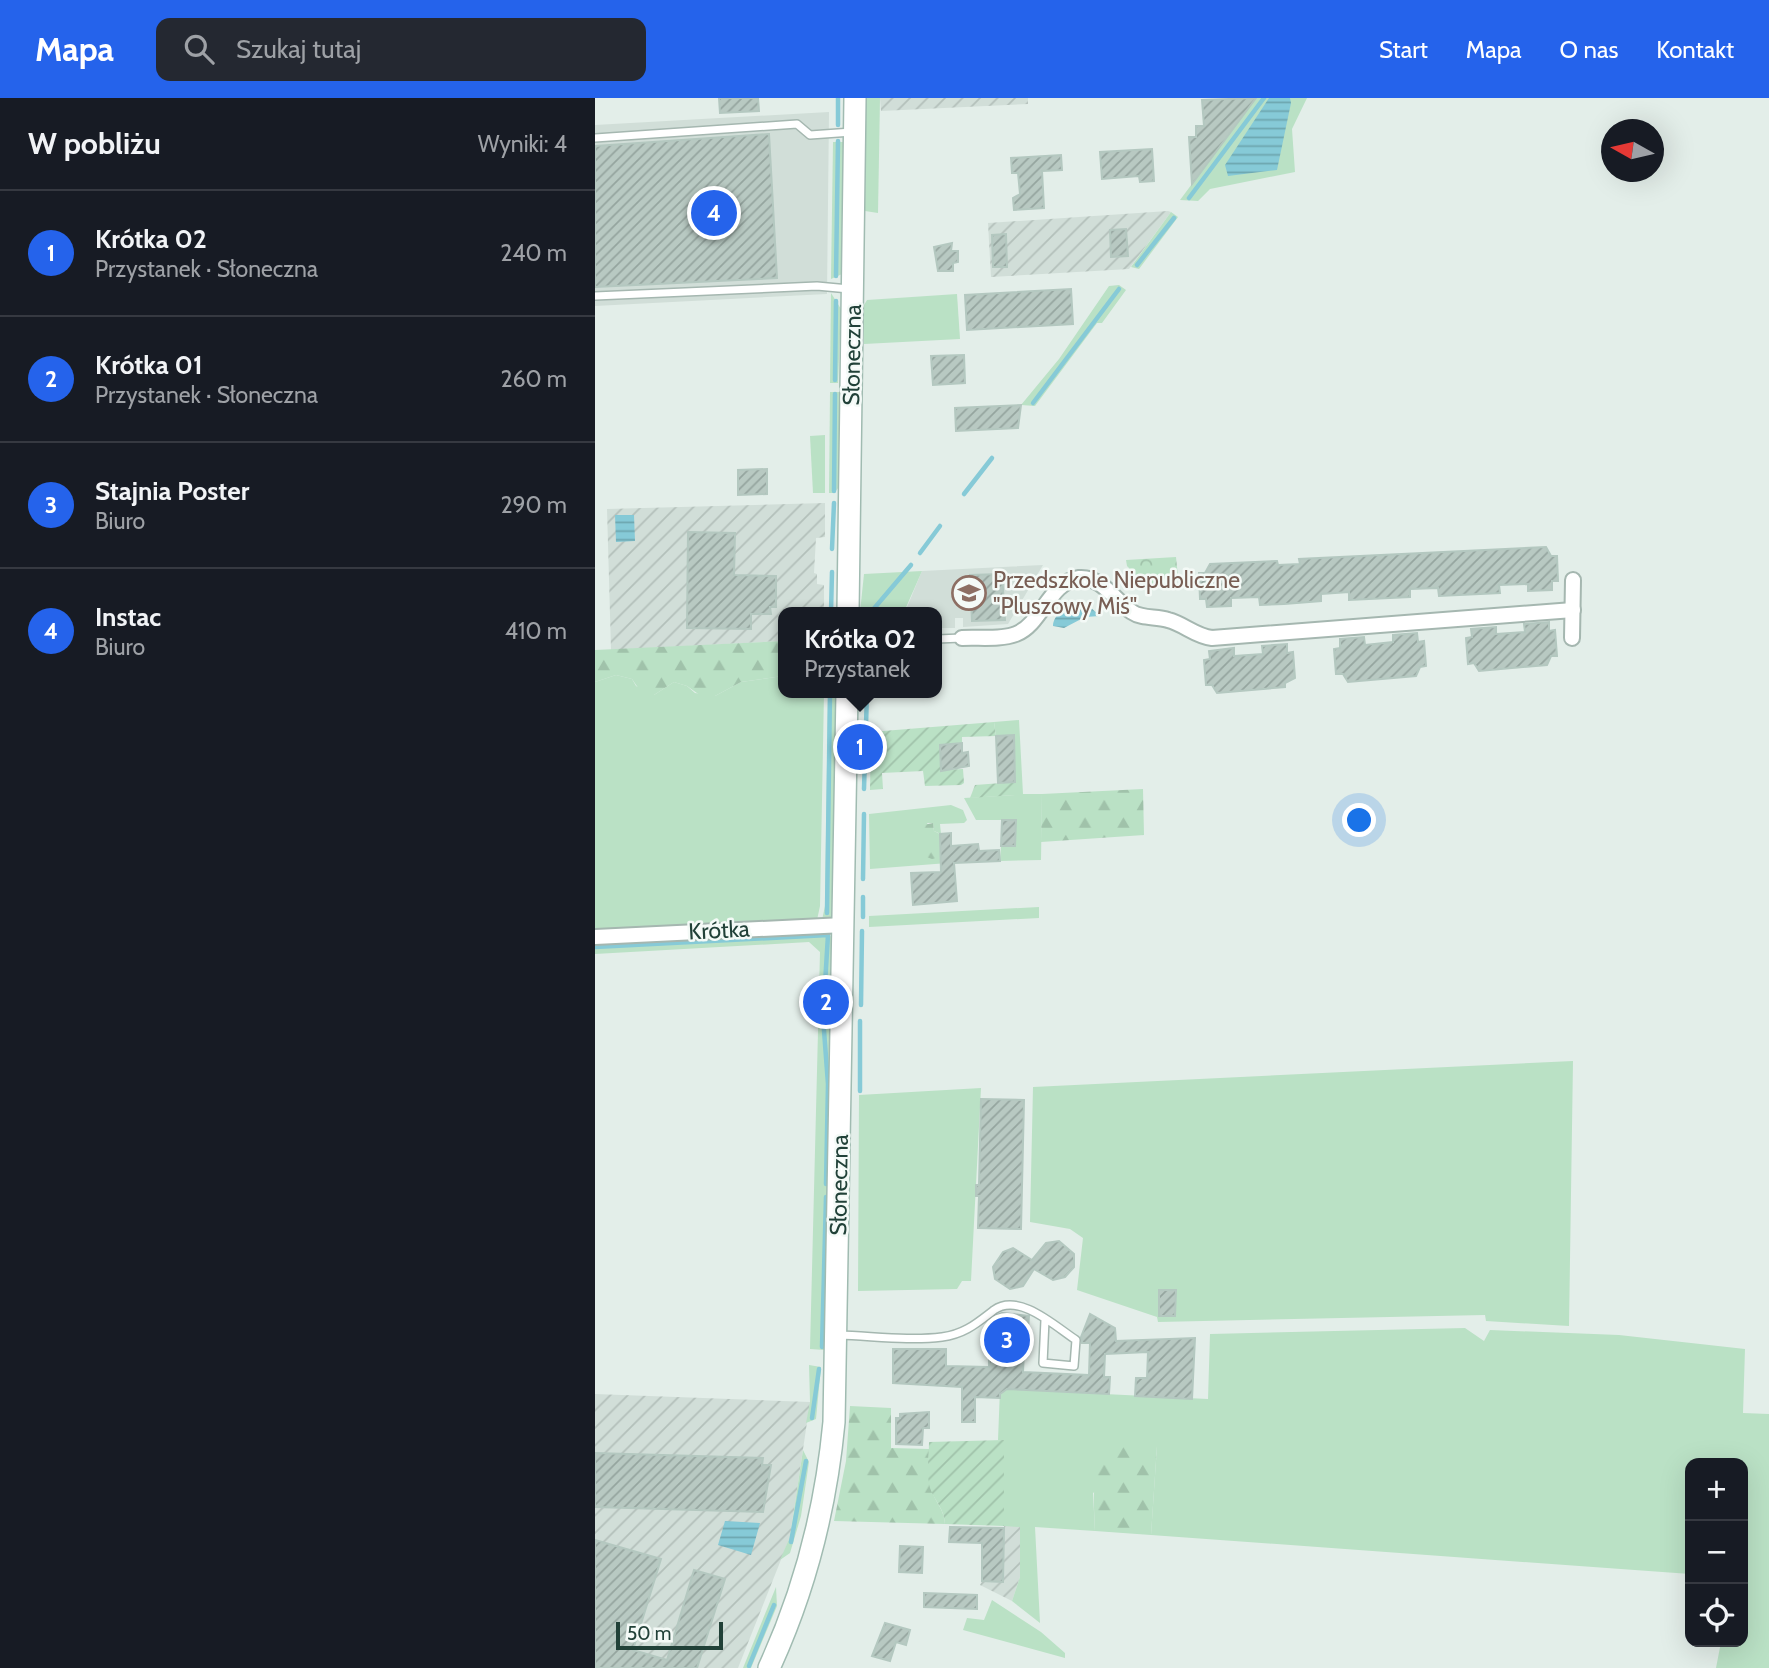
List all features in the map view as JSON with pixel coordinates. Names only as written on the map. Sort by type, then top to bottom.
[{"type":"main road","name":"Słoneczna","points":[[848,607],[855,98]]},
{"type":"main road","name":"Słoneczna","points":[[769,1668],[799,1594],[823,1502],[834,1422],[847,698]]},
{"type":"street","points":[[962,638],[1016,634],[1025,628],[1059,589],[1070,580],[1081,578],[1098,583],[1134,614],[1168,620],[1197,635],[1212,638],[1573,610]]},
{"type":"street","points":[[1573,580],[1573,638]]},
{"type":"street","name":"Krótka","points":[[595,937],[844,925]]},
{"type":"lane","points":[[595,138],[797,124],[810,135],[855,131]]},
{"type":"lane","points":[[595,296],[817,286],[853,289]]},
{"type":"lane","points":[[942,639],[962,638]]},
{"type":"lane","points":[[837,1335],[940,1338],[971,1329],[1002,1306],[1025,1309],[1045,1320],[1076,1340],[1074,1366],[1043,1363],[1045,1320]]},
{"type":"shaded area","points":[[880,98],[1028,98],[1028,104],[881,111]]},
{"type":"shaded area","points":[[829,112],[827,294],[595,306],[595,125]]},
{"type":"shaded area","points":[[1171,212],[1129,269],[991,277],[988,223]]},
{"type":"shaded area","points":[[825,503],[825,537],[816,538],[814,573],[817,574],[817,584],[824,585],[824,607],[778,607],[778,641],[611,650],[607,509]]},
{"type":"shaded area","name":"Przedszkole Niepubliczne \"Pluszowy Miś\"","points":[[1043,565],[1008,624],[963,627],[963,618],[955,618],[955,628],[942,628],[942,607],[907,607],[922,571]]},
{"type":"shaded area","points":[[595,1394],[810,1402],[790,1537],[738,1668],[595,1668]]},
{"type":"shaded area","points":[[1004,1526],[1020,1526],[1020,1577],[1012,1601],[980,1585],[982,1581],[1003,1582]]},
{"type":"green space","points":[[866,98],[880,98],[878,213],[865,211]]},
{"type":"green space","points":[[1256,98],[1307,98],[1292,129],[1295,172],[1210,189],[1198,201],[1180,200]]},
{"type":"green space","points":[[833,142],[843,142],[842,274],[831,279]]},
{"type":"green space","points":[[1171,212],[1178,217],[1139,269],[1131,267]]},
{"type":"green space","points":[[1119,285],[1126,290],[1102,323],[1097,323],[1035,406],[1021,405],[1059,359],[1109,286]]},
{"type":"green space","points":[[831,293],[841,309],[838,383],[830,383]]},
{"type":"green space","points":[[957,294],[960,339],[864,344],[864,305],[867,300]]},
{"type":"green space","points":[[830,392],[839,392],[841,399],[839,487],[834,493],[829,493]]},
{"type":"green space","points":[[825,435],[825,493],[813,493],[810,436]]},
{"type":"green space","points":[[1176,557],[1178,577],[1163,579],[1152,591],[1127,566],[1126,560]]},
{"type":"green space","points":[[922,571],[906,607],[861,607],[864,574]]},
{"type":"green space","points":[[778,641],[778,677],[741,682],[715,696],[704,698],[687,686],[674,682],[654,695],[643,695],[632,679],[616,675],[595,682],[595,650]]},
{"type":"green space","points":[[616,675],[632,679],[636,686],[654,695],[674,682],[687,686],[695,693],[715,696],[741,682],[778,677],[778,698],[824,698],[820,906],[817,920],[595,932],[595,682]]},
{"type":"green space","points":[[828,698],[836,698],[834,910],[831,918],[822,920],[825,906]]},
{"type":"green space","points":[[1019,720],[1023,794],[1042,794],[1041,860],[1000,861],[1001,846],[1015,846],[1016,820],[976,820],[964,798],[1015,795],[1013,735],[996,736],[994,722]]},
{"type":"green space","points":[[994,722],[996,736],[962,737],[962,743],[940,745],[941,770],[963,769],[964,783],[961,785],[925,786],[923,771],[882,773],[883,789],[870,790],[871,732]]},
{"type":"green space","points":[[1015,782],[1015,795],[970,798],[975,785]]},
{"type":"green space","points":[[1143,789],[1144,835],[1041,842],[1042,794]]},
{"type":"green space","points":[[951,805],[963,810],[967,820],[964,823],[940,824],[941,834],[934,831],[933,823],[927,823],[941,857],[940,853],[951,852],[961,862],[870,869],[869,814]]},
{"type":"green space","points":[[933,823],[934,831],[940,834],[941,857],[932,859],[921,855],[919,826]]},
{"type":"green space","points":[[1039,907],[1039,918],[869,927],[869,916]]},
{"type":"green space","points":[[827,929],[832,939],[831,994],[822,995],[822,1009],[831,1010],[827,1316],[824,1350],[810,1349],[820,952],[809,942],[595,954],[595,942]]},
{"type":"green space","points":[[1573,1061],[1569,1326],[1486,1321],[1485,1315],[1158,1322],[1157,1317],[1077,1290],[1083,1238],[1070,1229],[1030,1222],[1033,1087]]},
{"type":"green space","points":[[981,1088],[971,1281],[962,1281],[957,1289],[858,1291],[859,1095]]},
{"type":"green space","points":[[1465,1328],[1484,1341],[1490,1330],[1619,1335],[1745,1349],[1743,1413],[1769,1414],[1769,1668],[1716,1668],[1720,1647],[1748,1647],[1748,1458],[1685,1458],[1685,1574],[1151,1535],[1157,1446],[1093,1493],[1095,1531],[1035,1527],[1040,1623],[1012,1601],[1020,1577],[1020,1527],[1004,1526],[1004,1440],[998,1440],[1000,1389],[1208,1399],[1210,1334]]},
{"type":"green space","points":[[809,1365],[821,1367],[816,1419],[806,1423],[810,1402]]},
{"type":"green space","points":[[850,1406],[891,1408],[891,1448],[929,1449],[930,1484],[945,1524],[834,1521],[846,1461]]},
{"type":"green space","points":[[1004,1440],[1004,1526],[945,1524],[929,1483],[929,1442]]},
{"type":"green space","points":[[1121,1444],[1157,1446],[1151,1535],[1095,1531],[1094,1494],[1098,1468],[1110,1449]]},
{"type":"green space","points":[[803,1450],[809,1462],[801,1516],[790,1553],[780,1560],[790,1537]]},
{"type":"green space","points":[[776,1587],[777,1606],[751,1668],[743,1668]]},
{"type":"green space","points":[[992,1600],[1041,1632],[1065,1653],[1065,1658],[963,1630],[967,1618],[984,1620]]},
{"type":"water","points":[[1269,98],[1290,98],[1291,103],[1277,170],[1228,176],[1225,165]]},
{"type":"water","points":[[615,515],[634,515],[635,541],[616,542]]},
{"type":"water","points":[[1078,603],[1089,606],[1100,616],[1085,617],[1064,628],[1053,626],[1061,611]]},
{"type":"water","points":[[725,1521],[760,1523],[751,1555],[718,1545]]},
{"type":"building","points":[[719,98],[758,98],[759,111],[720,113]]},
{"type":"building","points":[[1256,98],[1192,184],[1189,137],[1196,137],[1196,126],[1204,126],[1202,100]]},
{"type":"building","points":[[769,134],[777,278],[595,287],[595,146]]},
{"type":"building","points":[[1152,149],[1154,181],[1140,182],[1139,176],[1102,179],[1100,152]]},
{"type":"building","points":[[1061,155],[1062,170],[1042,171],[1044,208],[1014,210],[1013,198],[1020,194],[1018,173],[1012,173],[1011,158]]},
{"type":"building","points":[[1126,229],[1128,256],[1111,257],[1110,230]]},
{"type":"building","points":[[1006,234],[1007,267],[993,267],[992,235]]},
{"type":"building","points":[[952,243],[951,251],[958,251],[958,262],[953,263],[953,271],[938,271],[934,247]]},
{"type":"building","points":[[1071,289],[1073,324],[967,330],[965,295]]},
{"type":"building","points":[[964,355],[965,383],[933,385],[931,356]]},
{"type":"building","points":[[1021,405],[1018,428],[956,431],[955,408]]},
{"type":"building","points":[[767,469],[767,494],[738,495],[738,470]]},
{"type":"building","points":[[688,532],[735,533],[734,575],[776,576],[776,607],[770,607],[771,614],[751,614],[751,629],[687,628]]},
{"type":"building","points":[[1546,547],[1551,556],[1557,556],[1558,581],[1552,581],[1552,590],[1528,591],[1528,584],[1499,585],[1500,593],[1439,596],[1438,588],[1410,589],[1410,597],[1349,600],[1349,592],[1321,594],[1321,601],[1284,604],[1260,605],[1259,597],[1231,598],[1231,606],[1207,607],[1206,599],[1200,599],[1199,573],[1205,573],[1210,564],[1277,561],[1278,565],[1300,564],[1299,559]]},
{"type":"building","points":[[1002,574],[1005,620],[972,621],[970,575]]},
{"type":"building","points":[[1549,622],[1549,631],[1555,630],[1557,656],[1551,656],[1547,665],[1479,671],[1474,663],[1468,664],[1466,638],[1472,637],[1471,629],[1496,627],[1496,634],[1525,632],[1524,624]]},
{"type":"building","points":[[1417,633],[1418,642],[1424,641],[1426,666],[1420,667],[1416,676],[1348,682],[1343,674],[1336,674],[1334,649],[1340,648],[1340,639],[1364,637],[1365,645],[1393,642],[1393,635]]},
{"type":"building","points":[[1287,644],[1287,653],[1293,652],[1295,678],[1285,683],[1285,687],[1217,693],[1212,685],[1206,685],[1204,660],[1210,659],[1209,651],[1234,648],[1234,656],[1263,654],[1262,646]]},
{"type":"building","points":[[1014,735],[1015,782],[998,783],[996,736]]},
{"type":"building","points":[[962,743],[962,753],[968,752],[969,766],[941,771],[940,745]]},
{"type":"building","points":[[1002,820],[1016,820],[1015,846],[1001,846]]},
{"type":"building","points":[[951,833],[951,846],[978,844],[979,851],[999,850],[1000,861],[954,863],[957,901],[913,905],[911,873],[941,872],[940,834]]},
{"type":"building","points":[[981,1099],[1024,1100],[1021,1229],[978,1228],[979,1196],[976,1196],[976,1185],[979,1185]]},
{"type":"building","points":[[1059,1241],[1074,1254],[1074,1267],[1065,1277],[1053,1280],[1034,1269],[1023,1286],[1010,1289],[995,1279],[993,1267],[1003,1252],[1013,1248],[1032,1260],[1046,1243]]},
{"type":"building","points":[[1159,1290],[1176,1290],[1175,1316],[1159,1316]]},
{"type":"building","points":[[1002,1313],[1029,1316],[1028,1329],[1025,1329],[1023,1372],[1089,1375],[1090,1343],[1082,1343],[1081,1337],[1090,1314],[1115,1328],[1116,1341],[1195,1338],[1192,1399],[1135,1396],[1136,1378],[1147,1378],[1148,1352],[1105,1354],[1104,1377],[1110,1377],[1109,1394],[1007,1389],[1000,1394],[1000,1398],[975,1397],[975,1422],[962,1422],[962,1387],[893,1383],[893,1349],[946,1349],[946,1366],[989,1367],[989,1338],[995,1338],[997,1315]]},
{"type":"building","points":[[929,1412],[929,1428],[923,1428],[922,1445],[896,1444],[896,1418],[900,1418],[900,1414]]},
{"type":"building","points":[[595,1453],[763,1458],[762,1465],[771,1465],[763,1512],[595,1507]]},
{"type":"building","points":[[950,1527],[1004,1528],[1003,1582],[982,1581],[982,1543],[949,1542]]},
{"type":"building","points":[[595,1540],[661,1559],[633,1650],[667,1660],[694,1570],[725,1579],[697,1668],[595,1668]]},
{"type":"building","points":[[900,1546],[923,1547],[922,1573],[899,1572]]},
{"type":"building","points":[[924,1593],[977,1595],[977,1609],[924,1607]]},
{"type":"building","points":[[885,1623],[910,1630],[906,1645],[896,1642],[890,1661],[872,1656]]},
{"type":"waterway","points":[[838,98],[838,125]]},
{"type":"waterway","points":[[1189,198],[1264,98]]},
{"type":"waterway","points":[[836,276],[838,141]]},
{"type":"waterway","points":[[1137,265],[1174,218]]},
{"type":"waterway","points":[[1033,403],[1119,289]]},
{"type":"waterway","points":[[835,380],[836,301]]},
{"type":"waterway","points":[[834,491],[835,394]]},
{"type":"waterway","points":[[964,494],[992,458]]},
{"type":"waterway","points":[[832,549],[834,503]]},
{"type":"waterway","points":[[920,553],[940,526]]},
{"type":"waterway","points":[[875,607],[911,565]]},
{"type":"waterway","points":[[831,607],[832,572]]},
{"type":"waterway","points":[[827,913],[830,698]]},
{"type":"waterway","points":[[864,789],[867,698]]},
{"type":"waterway","points":[[863,879],[864,814]]},
{"type":"waterway","points":[[863,897],[863,917]]},
{"type":"waterway","points":[[861,1005],[862,931]]},
{"type":"waterway","points":[[595,947],[828,935],[823,1017],[828,1084],[826,1184]]},
{"type":"waterway","points":[[860,1021],[860,1091]]},
{"type":"waterway","points":[[822,1347],[826,1197]]},
{"type":"waterway","points":[[812,1418],[819,1369]]},
{"type":"waterway","points":[[791,1542],[806,1461]]},
{"type":"waterway","points":[[749,1666],[774,1605]]},
{"type":"place","name":"Instac","points":[[714,213]]},
{"type":"place","name":"Przedszkole Niepubliczne \"Pluszowy Miś\"","points":[[969,593]]},
{"type":"place","name":"Krótka 02","points":[[860,747]]},
{"type":"place","name":"Krótka 01","points":[[826,1002]]},
{"type":"place","name":"Stajnia Poster","points":[[1007,1340]]}]
